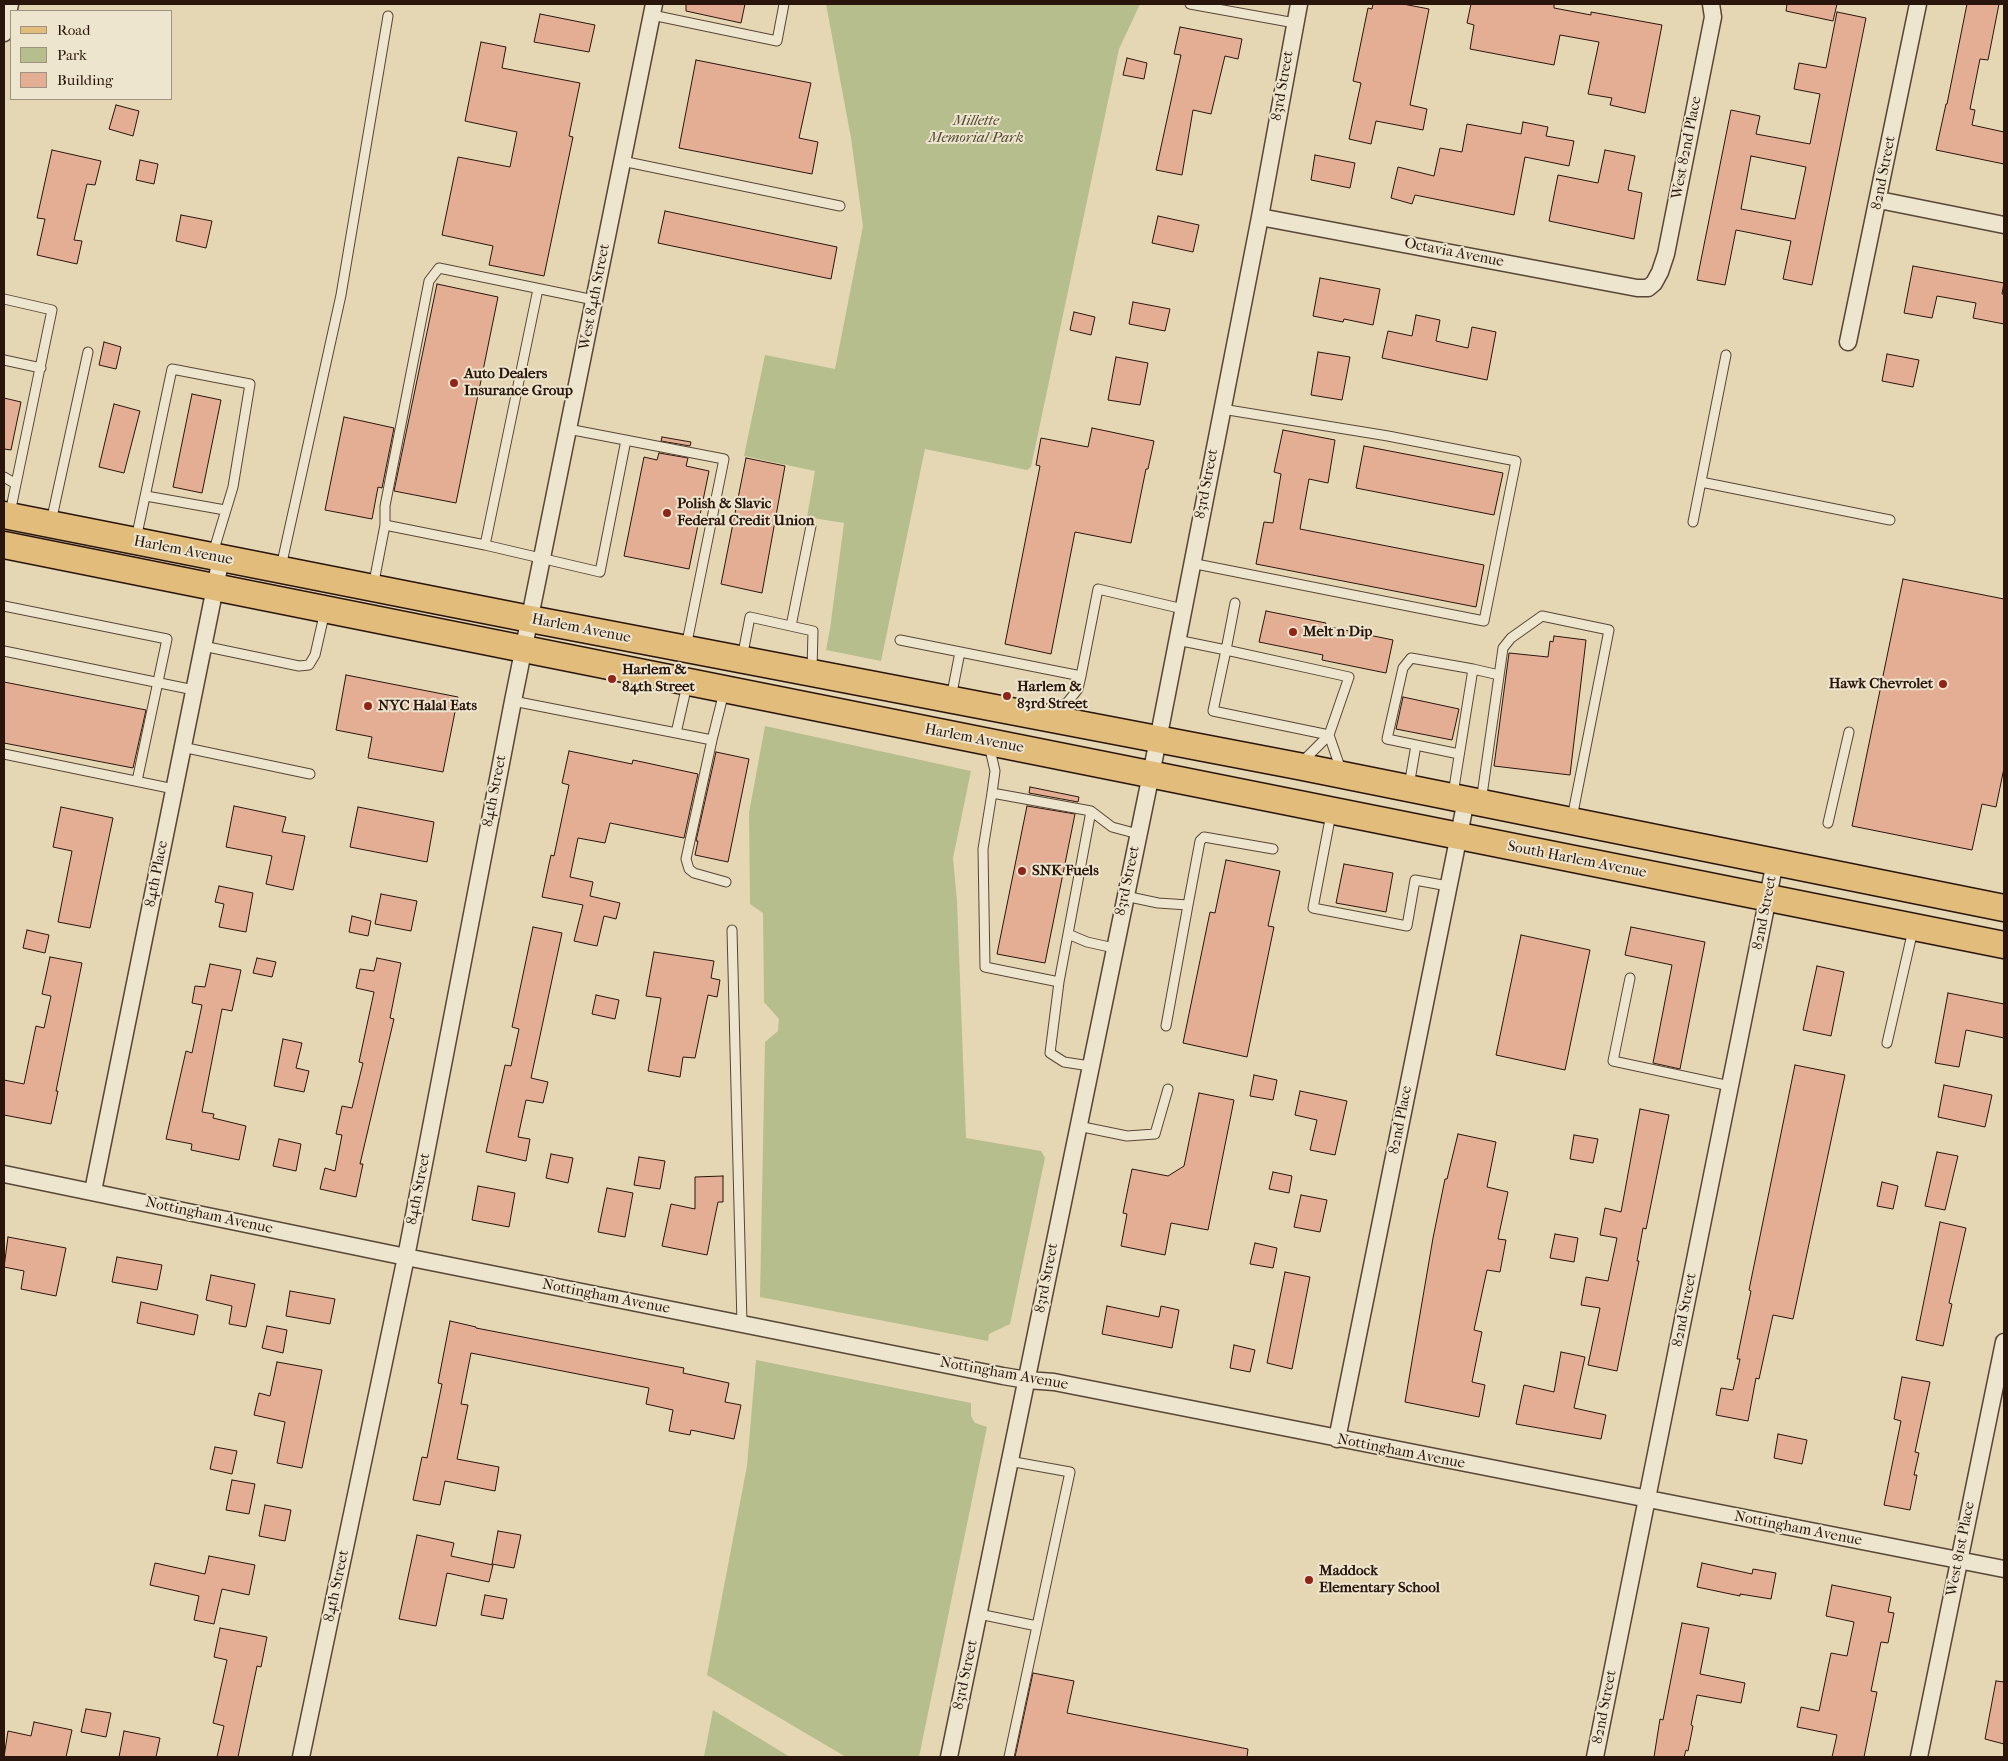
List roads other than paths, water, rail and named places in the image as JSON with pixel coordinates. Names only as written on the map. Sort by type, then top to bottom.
[{"type":"main road","name":"Harlem Avenue","points":[[7,516],[1158,740]]},
{"type":"main road","name":"Harlem Avenue","points":[[4,545],[1151,775]]},
{"type":"main road","points":[[1158,740],[1298,766],[2004,908]]},
{"type":"main road","name":"South Harlem Avenue","points":[[1151,775],[2004,945]]},
{"type":"street","points":[[4,33],[10,4]]},
{"type":"street","name":"83rd Street","points":[[949,1757],[1158,740],[1260,216],[1299,4]]},
{"type":"street","name":"West 82nd Place","points":[[1648,288],[1660,272],[1666,254],[1713,17],[1710,4]]},
{"type":"street","name":"82nd Street","points":[[1848,342],[1918,4]]},
{"type":"street","name":"West 84th Street","points":[[530,619],[653,10]]},
{"type":"street","points":[[1878,200],[2004,225]]},
{"type":"street","name":"Octavia Avenue","points":[[1260,216],[1637,288],[1648,288]]},
{"type":"street","name":"84th Place","points":[[93,1191],[215,588],[217,557]]},
{"type":"street","name":"84th Street","points":[[301,1757],[406,1257],[530,619]]},
{"type":"street","name":"82nd Place","points":[[1337,1439],[1466,800]]},
{"type":"street","name":"82nd Street","points":[[1595,1757],[1775,862]]},
{"type":"street","name":"Nottingham Avenue","points":[[4,1174],[742,1324],[1026,1380],[1054,1382],[2004,1570]]},
{"type":"street","name":"West 81st Place","points":[[1919,1757],[2004,1342]]},
{"type":"lane","points":[[653,10],[777,41],[784,4]]},
{"type":"lane","points":[[1190,4],[1295,22]]},
{"type":"lane","points":[[281,570],[341,295],[388,16]]},
{"type":"lane","points":[[622,161],[840,206]]},
{"type":"lane","points":[[373,588],[385,525],[385,506],[429,281],[438,268],[594,300]]},
{"type":"lane","points":[[485,545],[538,289]]},
{"type":"lane","points":[[4,299],[52,310],[16,484],[7,516]]},
{"type":"lane","points":[[50,524],[88,352]]},
{"type":"lane","points":[[1693,522],[1726,355]]},
{"type":"lane","points":[[4,360],[41,368]]},
{"type":"lane","points":[[136,541],[172,369],[250,384],[233,487],[225,510],[217,557]]},
{"type":"lane","points":[[1191,563],[1484,621],[1516,460],[1388,436],[1222,409]]},
{"type":"lane","points":[[568,429],[724,459],[686,649]]},
{"type":"lane","points":[[385,525],[485,545],[600,572],[626,440]]},
{"type":"lane","points":[[4,477],[16,484]]},
{"type":"lane","points":[[1701,482],[1890,520]]},
{"type":"lane","points":[[146,496],[225,510]]},
{"type":"lane","points":[[791,626],[810,526]]},
{"type":"lane","points":[[1032,716],[1067,702],[1078,689],[1098,588],[1183,610]]},
{"type":"lane","points":[[1235,603],[1213,711],[1329,735]]},
{"type":"lane","points":[[4,606],[167,639],[137,782]]},
{"type":"lane","points":[[203,646],[299,666],[309,664],[315,656],[325,610]]},
{"type":"lane","points":[[1466,800],[1499,675],[1503,648],[1512,638],[1542,616],[1610,630],[1571,821]]},
{"type":"lane","points":[[741,660],[750,618],[813,631],[812,673]]},
{"type":"lane","points":[[900,640],[1081,676]]},
{"type":"lane","points":[[1177,640],[1349,677],[1329,735],[1298,766]]},
{"type":"lane","points":[[4,651],[194,690]]},
{"type":"lane","points":[[950,700],[960,652]]},
{"type":"lane","points":[[1459,754],[1387,739],[1403,668],[1411,658],[1499,675]]},
{"type":"lane","points":[[1466,800],[1459,754],[1473,669]]},
{"type":"lane","points":[[676,733],[687,682]]},
{"type":"lane","points":[[725,689],[686,860],[689,868],[694,873],[726,882]]},
{"type":"lane","points":[[513,701],[712,740]]},
{"type":"lane","points":[[1828,823],[1849,732]]},
{"type":"lane","points":[[1329,735],[1342,775]]},
{"type":"lane","points":[[989,742],[995,771],[983,848],[985,967],[1059,982]]},
{"type":"lane","points":[[1408,788],[1416,745]]},
{"type":"lane","points":[[182,747],[310,774]]},
{"type":"lane","points":[[4,754],[174,789]]},
{"type":"lane","points":[[992,793],[1091,811],[1112,827],[1138,834]]},
{"type":"lane","points":[[1090,1066],[1064,1062],[1050,1053],[1059,982],[1091,811]]},
{"type":"lane","points":[[1331,811],[1313,908],[1407,926],[1416,880],[1448,886]]},
{"type":"lane","points":[[1166,1026],[1200,841],[1204,837],[1273,849]]},
{"type":"lane","points":[[1125,896],[1158,903],[1188,905]]},
{"type":"lane","points":[[1888,1044],[1914,927]]},
{"type":"lane","points":[[732,930],[742,1324]]},
{"type":"lane","points":[[1068,934],[1087,942],[1114,948]]},
{"type":"lane","points":[[1630,978],[1612,1061],[1730,1086]]},
{"type":"lane","points":[[1078,1126],[1128,1136],[1155,1134],[1168,1089]]},
{"type":"lane","points":[[1009,1461],[1070,1472],[1009,1757]]},
{"type":"lane","points":[[979,1614],[1037,1626]]},
{"type":"place","name":"Auto Dealers Insurance Group","points":[[454,383]]},
{"type":"place","name":"Polish & Slavic Federal Credit Union","points":[[667,513]]},
{"type":"place","name":"Melt n Dip","points":[[1293,632]]},
{"type":"place","name":"Harlem & 84th Street","points":[[612,679]]},
{"type":"place","name":"Hawk Chevrolet","points":[[1943,684]]},
{"type":"place","name":"Harlem & 83rd Street","points":[[1007,696]]},
{"type":"place","name":"NYC Halal Eats","points":[[368,706]]},
{"type":"place","name":"SNK Fuels","points":[[1022,871]]},
{"type":"place","name":"Maddock Elementary School","points":[[1309,1580]]},
{"type":"park label","name":"Millette Memorial Park","points":[[976,130]]}]
